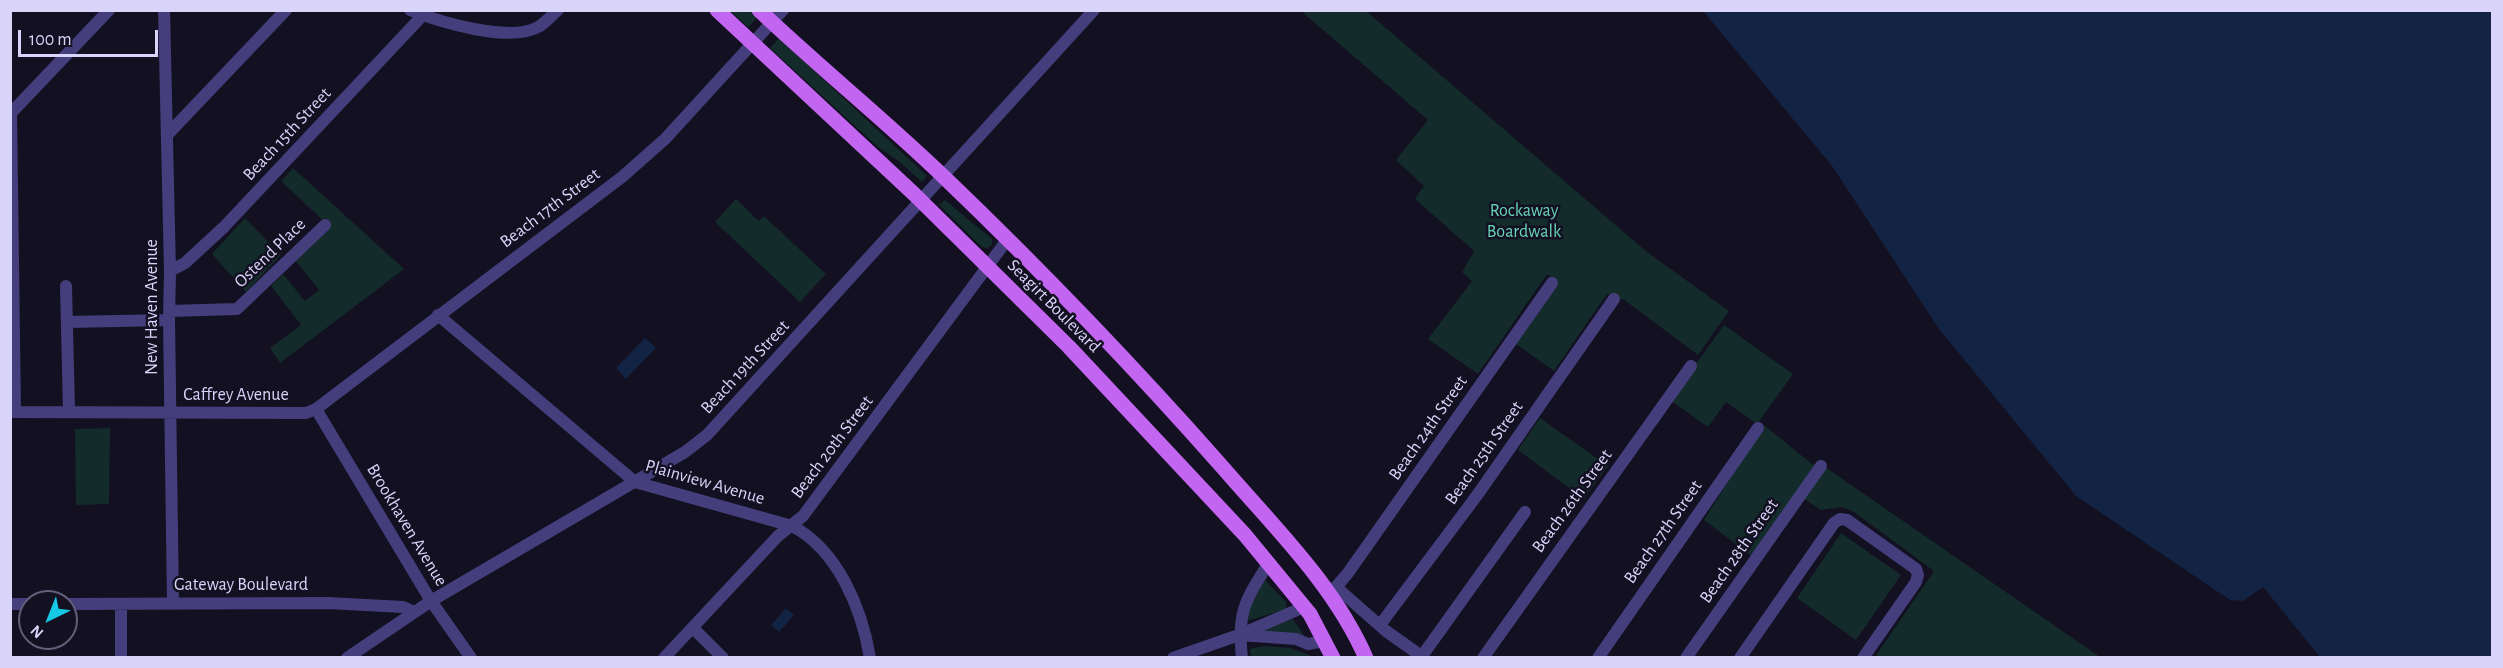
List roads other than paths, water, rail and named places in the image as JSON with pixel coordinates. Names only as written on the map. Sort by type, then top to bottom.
[{"type":"main road","name":"Seagirt Boulevard","points":[[717,10],[920,201],[1069,347],[1245,535],[1304,607],[1333,657]]},
{"type":"main road","name":"Seagirt Boulevard","points":[[759,10],[944,177],[1008,240],[1185,425],[1333,589],[1366,657]]},
{"type":"street","points":[[13,412],[11,114],[109,10]]},
{"type":"street","name":"New Haven Avenue","points":[[164,10],[168,134],[173,604]]},
{"type":"street","points":[[168,134],[286,10]]},
{"type":"street","points":[[410,10],[423,15],[505,33],[522,32],[539,27],[558,10]]},
{"type":"street","name":"Beach 17th Street","points":[[316,409],[622,177],[665,139],[783,10]]},
{"type":"street","name":"Beach 19th Street","points":[[350,657],[431,601],[635,482],[684,452],[706,435],[944,177],[1094,10]]},
{"type":"street","name":"Beach 15th Street","points":[[170,270],[184,263],[224,227],[423,15]]},
{"type":"street","name":"Ostend Place","points":[[67,322],[237,309],[325,225]]},
{"type":"street","name":"Beach 20th Street","points":[[664,657],[778,536],[803,516],[1008,240]]},
{"type":"street","name":"Beach 24th Street","points":[[1333,589],[1552,283]]},
{"type":"street","points":[[66,286],[69,412]]},
{"type":"street","name":"Beach 25th Street","points":[[1380,625],[1478,494],[1614,299]]},
{"type":"street","name":"Plainview Avenue","points":[[438,315],[635,482],[792,526],[804,532],[824,552],[843,579],[858,609],[870,657]]},
{"type":"street","name":"Beach 26th Street","points":[[1482,657],[1691,366]]},
{"type":"street","name":"Caffrey Avenue","points":[[13,412],[306,413],[316,409]]},
{"type":"street","name":"Brookhaven Avenue","points":[[316,409],[431,601],[471,657]]},
{"type":"street","name":"Beach 27th Street","points":[[1598,657],[1758,428]]},
{"type":"street","name":"Beach 28th Street","points":[[1686,657],[1821,466]]},
{"type":"street","points":[[1333,589],[1423,657],[1525,513]]},
{"type":"street","points":[[1740,657],[1834,523],[1840,519],[1847,520],[1913,567],[1918,574],[1916,582],[1863,657]]},
{"type":"street","points":[[1242,657],[1239,635],[1241,615],[1252,590],[1268,564]]},
{"type":"street","name":"Gateway Boulevard","points":[[78,604],[328,603],[403,606],[414,612]]},
{"type":"street","points":[[121,604],[121,657]]},
{"type":"street","points":[[1173,657],[1239,635],[1304,607]]},
{"type":"street","points":[[693,628],[723,657]]},
{"type":"street","points":[[1239,635],[1296,639],[1308,644],[1324,641]]},
{"type":"water","points":[[1703,11],[2492,11],[2492,657],[2320,657],[2263,587],[2243,601],[2230,600],[2076,496],[1939,329],[1832,166]]},
{"type":"water","points":[[645,338],[656,348],[626,379],[616,368]]},
{"type":"water","points":[[786,608],[794,615],[779,632],[771,625]]},
{"type":"park label","name":"Rockaway Boardwalk","points":[[1524,221]]}]
